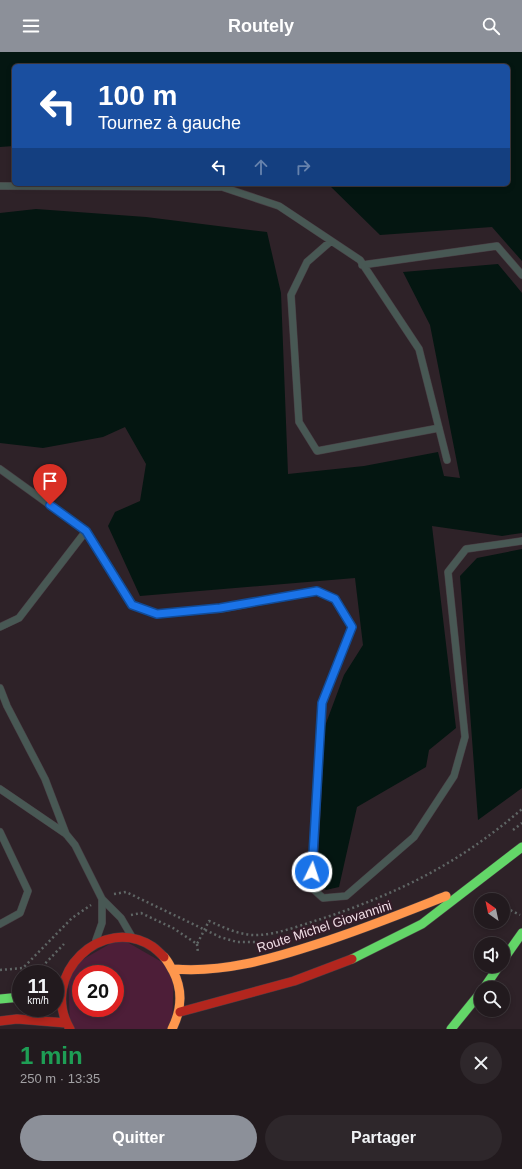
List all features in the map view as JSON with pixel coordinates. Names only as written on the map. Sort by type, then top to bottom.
[{"type":"main road","name":"Route Michel Giovannini","points":[[180,1012],[294,981],[352,959],[422,924],[522,847]]},
{"type":"main road","name":"Route Michel Giovannini","points":[[174,969],[200,972],[269,960],[370,927],[422,907],[476,882]]},
{"type":"main road","points":[[510,950],[522,933]]},
{"type":"main road","points":[[64,975],[75,959],[94,944],[120,938],[133,939],[157,950],[174,969],[181,990],[180,1012],[172,1029]]},
{"type":"main road","points":[[0,999],[12,998]]},
{"type":"main road","points":[[451,1029],[474,1001]]},
{"type":"main road","points":[[0,1021],[17,1019],[68,1026],[64,1015]]},
{"type":"lane","points":[[0,186],[222,187],[279,206],[360,260],[419,349],[447,460]]},
{"type":"lane","points":[[331,241],[307,262],[291,295],[299,422],[316,451],[439,428]]},
{"type":"lane","points":[[362,265],[497,246],[522,275]]},
{"type":"lane","points":[[0,469],[86,531],[132,605],[157,614],[220,608],[317,591],[335,599],[352,627],[322,703],[311,887],[323,898],[346,896],[414,837],[454,776],[465,737],[448,572],[466,549],[522,541]]},
{"type":"lane","points":[[0,628],[19,618],[86,531]]},
{"type":"lane","points":[[0,688],[7,706],[46,779],[66,834],[75,846],[102,899],[121,918],[133,939]]},
{"type":"lane","points":[[0,789],[66,834]]},
{"type":"lane","points":[[0,832],[28,891],[20,913],[0,924]]},
{"type":"lane","points":[[94,944],[102,922],[102,899]]},
{"type":"path","points":[[0,970],[23,968],[72,918],[94,904]]},
{"type":"path","points":[[510,910],[522,916]]},
{"type":"shaded area","points":[[0,52],[522,52],[522,261],[492,227],[380,235],[330,186],[510,186],[510,64],[12,64],[12,146],[0,147]]},
{"type":"shaded area","points":[[36,209],[146,217],[267,232],[281,293],[288,474],[364,466],[438,452],[444,476],[460,478],[430,325],[403,272],[498,264],[522,293],[522,533],[502,536],[432,526],[456,728],[429,750],[426,767],[357,807],[339,887],[326,890],[317,883],[325,726],[344,675],[363,645],[355,578],[140,596],[108,526],[115,512],[140,501],[146,464],[125,427],[103,437],[43,448],[0,443],[0,213]]},
{"type":"shaded area","points":[[522,549],[522,788],[478,820],[460,576],[477,558]]},
{"type":"shaded area","points":[[120,938],[174,969],[172,1029],[70,1029],[68,968],[72,966],[72,1017],[124,1017],[124,965],[73,965]]},
{"type":"traffic: fast","points":[[352,959],[422,924],[522,847]]},
{"type":"traffic: fast","points":[[510,950],[522,933]]},
{"type":"traffic: fast","points":[[489,981],[494,973]]},
{"type":"traffic: fast","points":[[0,999],[12,998]]},
{"type":"traffic: fast","points":[[451,1029],[474,1001]]},
{"type":"traffic: slow","points":[[174,969],[211,969],[264,960],[300,950],[350,933],[446,896]]},
{"type":"traffic: slow","points":[[164,957],[173,971],[180,992],[178,1014],[172,1029]]},
{"type":"traffic: jam","points":[[70,1029],[62,1009],[62,989],[69,970],[81,955],[96,944],[114,938],[134,939],[153,947],[164,957]]},
{"type":"traffic: jam","points":[[180,1012],[294,981],[352,959]]},
{"type":"traffic: jam","points":[[0,1021],[17,1019],[66,1023]]},
{"type":"route","points":[[50,505],[86,531],[109,571],[132,605],[157,614],[220,608],[317,591],[335,599],[352,627],[322,703],[312,872]]}]
